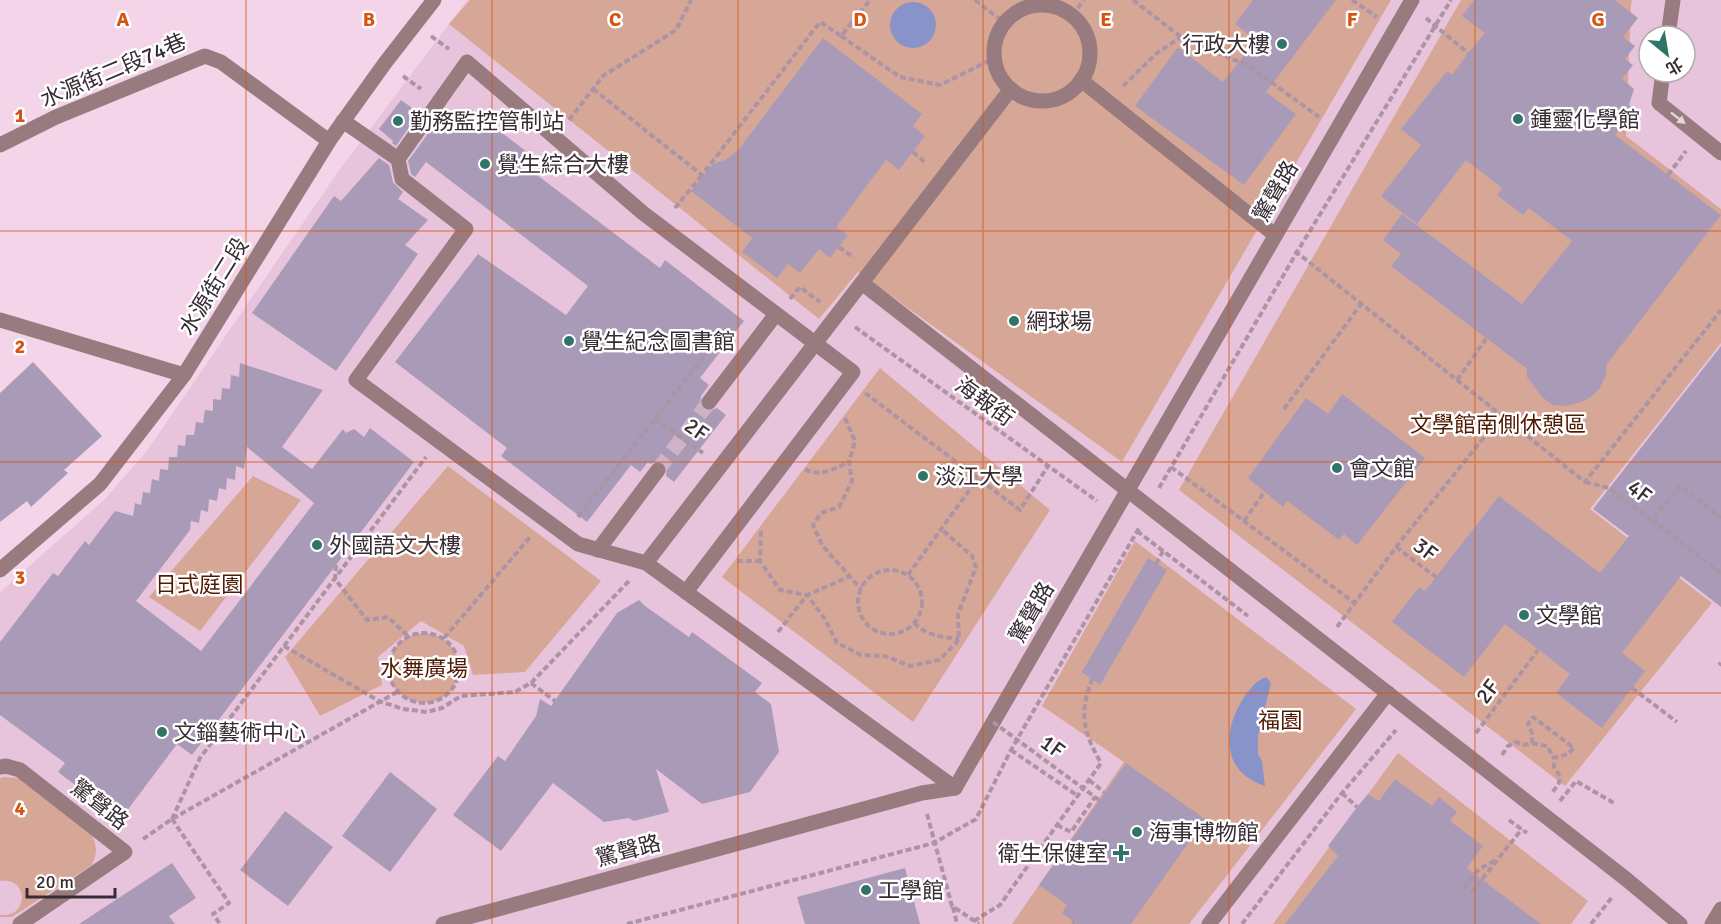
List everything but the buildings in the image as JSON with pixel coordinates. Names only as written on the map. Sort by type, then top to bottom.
[{"type":"street","name":"水源街二段","points":[[0,570],[100,484],[184,375],[329,141],[434,0]]},
{"type":"street","points":[[1670,24],[1673,0]]},
{"type":"street","name":"驚聲路","points":[[443,924],[922,793],[955,788],[1411,2]]},
{"type":"street","points":[[1044,3],[1072,15],[1082,26],[1089,46],[1088,67],[1081,80],[1064,95],[1042,101],[1020,95],[1011,89],[1001,78],[994,50],[1005,22],[1016,12],[1044,3]]},
{"type":"street","name":"水源街二段74巷","points":[[0,145],[56,117],[205,56],[221,62],[329,141]]},
{"type":"street","points":[[398,159],[467,62],[643,213],[853,372],[686,592]]},
{"type":"street","points":[[1081,80],[1275,235]]},
{"type":"street","points":[[1662,84],[1659,103],[1721,153]]},
{"type":"street","points":[[646,563],[1011,89]]},
{"type":"street","points":[[343,121],[398,159],[402,179],[466,229],[356,380],[578,544],[646,563],[955,788]]},
{"type":"street","points":[[862,283],[1538,810],[1680,924]]},
{"type":"street","points":[[709,402],[776,314]]},
{"type":"street","points":[[0,320],[184,375]]},
{"type":"street","points":[[598,550],[658,470]]},
{"type":"street","points":[[1209,924],[1388,693]]},
{"type":"street","name":"驚聲路","points":[[0,767],[6,766],[20,770],[125,852],[20,924]]},
{"type":"street","points":[[1712,924],[1721,909]]},
{"type":"path","points":[[579,106],[603,76],[676,30],[691,0]]},
{"type":"path","points":[[841,36],[870,0]]},
{"type":"path","points":[[975,0],[1005,22]]},
{"type":"path","points":[[1072,15],[1083,0]]},
{"type":"path","points":[[1133,0],[1181,36],[1249,66],[1336,130]]},
{"type":"path","points":[[1352,0],[1394,30]]},
{"type":"path","points":[[1411,2],[1468,53]]},
{"type":"path","points":[[675,208],[820,21],[900,77],[940,84],[995,57]]},
{"type":"path","points":[[415,24],[467,62]]},
{"type":"path","points":[[1108,102],[1157,53],[1181,36]]},
{"type":"path","points":[[385,63],[438,102]]},
{"type":"path","points":[[593,89],[702,174]]},
{"type":"path","points":[[1275,235],[1585,482],[1721,310]]},
{"type":"path","points":[[1284,408],[1361,304]]},
{"type":"path","name":"海報街","points":[[837,315],[1114,513]]},
{"type":"path","points":[[568,513],[577,519],[729,324]]},
{"type":"path","points":[[1457,380],[1486,339]]},
{"type":"path","points":[[847,380],[1020,510],[1048,466]]},
{"type":"path","points":[[829,404],[847,420],[855,441],[849,462],[852,481],[839,507],[821,513],[813,525],[822,545],[861,589]]},
{"type":"path","points":[[1324,644],[1396,548],[1501,416]]},
{"type":"path","name":"2F","points":[[655,419],[721,465]]},
{"type":"path","points":[[172,819],[200,759],[438,441]]},
{"type":"path","points":[[788,458],[809,472],[828,472],[849,462]]},
{"type":"path","points":[[1179,473],[1356,604]]},
{"type":"path","points":[[908,575],[978,478]]},
{"type":"path","name":"4F","points":[[1585,482],[1609,488],[1652,520],[1680,486],[1721,518]]},
{"type":"path","points":[[1244,520],[1265,491]]},
{"type":"path","points":[[745,515],[761,526],[760,561],[780,590],[807,595],[825,619],[837,643],[861,655],[885,656],[910,666],[939,660],[959,639],[958,614],[976,567],[972,556],[941,529]]},
{"type":"path","points":[[444,639],[544,520]]},
{"type":"path","points":[[1652,520],[1721,573]]},
{"type":"path","name":"3F","points":[[1396,548],[1436,577]]},
{"type":"path","points":[[1156,564],[1163,551]]},
{"type":"path","points":[[284,646],[379,701],[403,709],[427,712],[442,708],[461,696],[515,693],[531,682],[646,563]]},
{"type":"path","points":[[336,565],[335,579],[367,621],[388,618],[409,637]]},
{"type":"path","points":[[891,569],[908,575],[919,586],[923,597],[922,609],[915,623],[901,633],[890,635],[879,633],[869,627],[861,618],[858,608],[861,589],[870,577],[880,571],[891,569]]},
{"type":"path","points":[[764,649],[807,595],[851,576]]},
{"type":"path","points":[[915,623],[922,631],[936,637],[959,639]]},
{"type":"path","points":[[427,633],[444,639],[455,651],[459,662],[456,684],[440,700],[429,704],[417,704],[397,692],[391,681],[388,670],[390,658],[396,647],[409,637],[427,633]]},
{"type":"path","name":"2F","points":[[1462,751],[1538,650]]},
{"type":"path","points":[[974,921],[1000,906],[1101,763],[1088,740],[1083,709],[1092,679]]},
{"type":"path","points":[[531,682],[555,701]]},
{"type":"path","points":[[1632,688],[1677,722]]},
{"type":"path","points":[[125,852],[172,819],[397,692]]},
{"type":"path","points":[[1532,743],[1532,733],[1528,724],[1533,717],[1574,748],[1568,754],[1554,758]]},
{"type":"path","name":"1F","points":[[993,722],[1099,801]]},
{"type":"path","points":[[1242,924],[1342,793],[1396,730]]},
{"type":"path","points":[[1502,755],[1508,746],[1516,741],[1525,745],[1532,743],[1546,746],[1554,758],[1554,767],[1560,776],[1559,783],[1551,794]]},
{"type":"path","points":[[1011,750],[1078,796]]},
{"type":"path","points":[[1089,780],[1104,792]]},
{"type":"path","points":[[1559,802],[1576,781],[1614,803]]},
{"type":"path","points":[[922,793],[957,924]]},
{"type":"path","points":[[1057,825],[1071,832],[1095,797]]},
{"type":"path","points":[[1471,893],[1538,810]]},
{"type":"path","points":[[172,819],[229,903],[213,914],[220,924]]},
{"type":"path","points":[[1464,888],[1479,869],[1499,858]]},
{"type":"path","points":[[1591,924],[1626,879]]},
{"type":"path","points":[[952,906],[979,924]]},
{"type":"shaded area","name":"淡江大學","points":[[467,0],[1721,0],[1721,924],[0,924],[0,592],[104,500],[146,452],[340,169]]},
{"type":"green space","points":[[470,0],[1391,0],[1122,462],[858,272],[819,319],[449,24]]},
{"type":"green space","name":"文學館南側休憩區","points":[[1461,0],[1632,0],[1626,136],[1721,209],[1721,343],[1590,509],[1712,603],[1565,786],[1179,490]]},
{"type":"green space","points":[[880,368],[1050,510],[913,722],[722,577]]},
{"type":"green space","points":[[448,466],[601,581],[525,672],[473,675],[464,646],[421,621],[378,657],[382,685],[320,716],[285,657]]},
{"type":"green space","name":"日式庭園","points":[[253,476],[301,500],[200,631],[149,597]]},
{"type":"green space","points":[[1135,541],[1356,709],[1189,924],[1012,924],[1124,762],[1042,706]]},
{"type":"green space","name":"水舞廣場","points":[[431,633],[444,639],[453,648],[457,654],[459,668],[457,682],[449,693],[438,701],[417,703],[399,693],[391,682],[389,661],[399,643],[410,635]]},
{"type":"green space","points":[[1398,753],[1588,901],[1571,924],[1273,924]]},
{"type":"green space","points":[[0,778],[18,778],[90,832],[96,848],[92,865],[12,917],[0,917],[0,915],[15,912],[22,899],[16,884],[0,881]]},
{"type":"water","points":[[913,2],[929,9],[936,25],[929,41],[913,48],[897,41],[890,25],[897,9]]},
{"type":"water","name":"福園","points":[[1266,677],[1271,683],[1258,736],[1258,754],[1262,761],[1265,786],[1251,780],[1240,771],[1230,750],[1229,737],[1236,712],[1243,699],[1255,684]]},
{"type":"tunnel","points":[[658,470],[709,402]]},
{"type":"place","name":"行政大樓","points":[[1282,44]]},
{"type":"place","name":"鍾靈化學館","points":[[1518,119]]},
{"type":"place","name":"勤務監控管制站","points":[[398,121]]},
{"type":"place","name":"覺生綜合大樓","points":[[485,164]]},
{"type":"place","name":"網球場","points":[[1014,321]]},
{"type":"place","name":"覺生紀念圖書館","points":[[569,341]]},
{"type":"place","name":"會文館","points":[[1337,468]]},
{"type":"place","name":"淡江大學","points":[[923,476]]},
{"type":"place","name":"外國語文大樓","points":[[317,545]]},
{"type":"place","name":"文學館","points":[[1524,615]]},
{"type":"place","name":"文錙藝術中心","points":[[162,732]]},
{"type":"place","name":"海事博物館","points":[[1137,832]]},
{"type":"place","name":"衛生保健室","points":[[1121,853]]},
{"type":"place","name":"工學館","points":[[866,890]]}]
